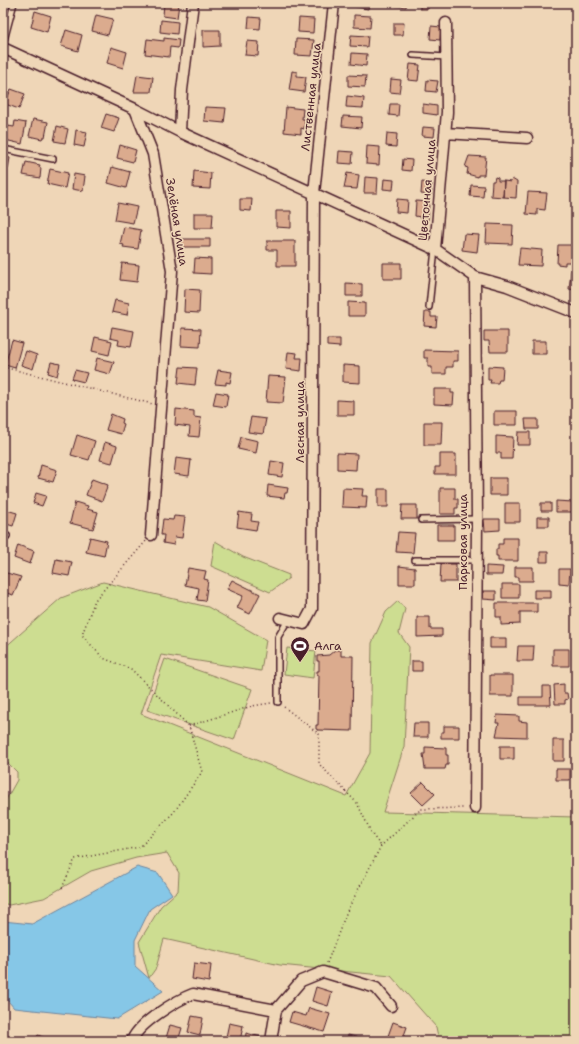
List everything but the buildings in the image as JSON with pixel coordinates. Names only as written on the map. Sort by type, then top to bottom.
[{"type":"street","points":[[180,132],[182,90],[193,3]]},
{"type":"street","name":"Лиственная улица","points":[[314,194],[334,3]]},
{"type":"street","name":"Цветочная улица","points":[[435,249],[445,133],[447,57],[446,23]]},
{"type":"street","points":[[3,48],[135,109],[180,132],[435,249],[475,277],[507,286],[576,313]]},
{"type":"street","name":"Зелёная улица","points":[[135,109],[153,154],[172,271],[151,535]]},
{"type":"street","name":"Цветочная улица","points":[[445,133],[527,138]]},
{"type":"street","name":"Лесная улица","points":[[284,619],[304,624],[312,609],[314,194]]},
{"type":"street","name":"Парковая улица","points":[[475,277],[477,519],[475,808]]},
{"type":"street","points":[[271,1041],[276,1010],[301,981],[323,972],[376,988],[391,1006]]},
{"type":"street","points":[[132,1041],[133,1036],[146,1023],[182,998],[193,994],[276,1010]]},
{"type":"lane","points":[[3,44],[14,3]]},
{"type":"lane","points":[[413,55],[447,57]]},
{"type":"lane","points":[[3,149],[53,159]]},
{"type":"lane","points":[[429,307],[435,249]]},
{"type":"lane","points":[[421,520],[477,519]]},
{"type":"lane","points":[[415,560],[476,560]]},
{"type":"lane","points":[[278,702],[278,637],[284,619]]},
{"type":"path","points":[[3,366],[161,406]]},
{"type":"path","points":[[62,888],[75,858],[140,847],[174,812],[202,772],[189,726],[131,669],[103,658],[82,635],[95,600],[151,535]]},
{"type":"path","points":[[189,726],[252,706],[278,702],[319,734],[319,764],[356,803],[373,836],[381,846]]},
{"type":"path","points":[[323,972],[347,911],[381,846],[421,809],[475,808]]},
{"type":"green space","points":[[215,541],[243,557],[289,575],[289,578],[270,592],[211,566]]},
{"type":"green space","points":[[103,582],[208,607],[266,640],[261,671],[161,655],[141,714],[346,796],[370,753],[372,643],[386,612],[398,601],[405,609],[399,633],[409,647],[404,747],[383,812],[576,817],[576,1041],[439,1041],[436,1027],[391,976],[280,965],[164,939],[156,968],[149,978],[139,942],[161,906],[178,891],[179,873],[167,853],[136,858],[91,871],[44,898],[9,905],[3,903],[3,805],[17,780],[17,772],[3,758],[3,649],[61,598]]},
{"type":"green space","name":"Алга","points":[[287,648],[316,651],[313,678],[284,674]]},
{"type":"green space","points":[[165,659],[252,689],[234,740],[147,710]]},
{"type":"water","points":[[137,867],[158,873],[172,894],[150,909],[135,940],[135,966],[163,991],[117,1019],[14,1008],[3,995],[3,921],[32,924]]},
{"type":"place","name":"Алга","points":[[300,663]]}]
